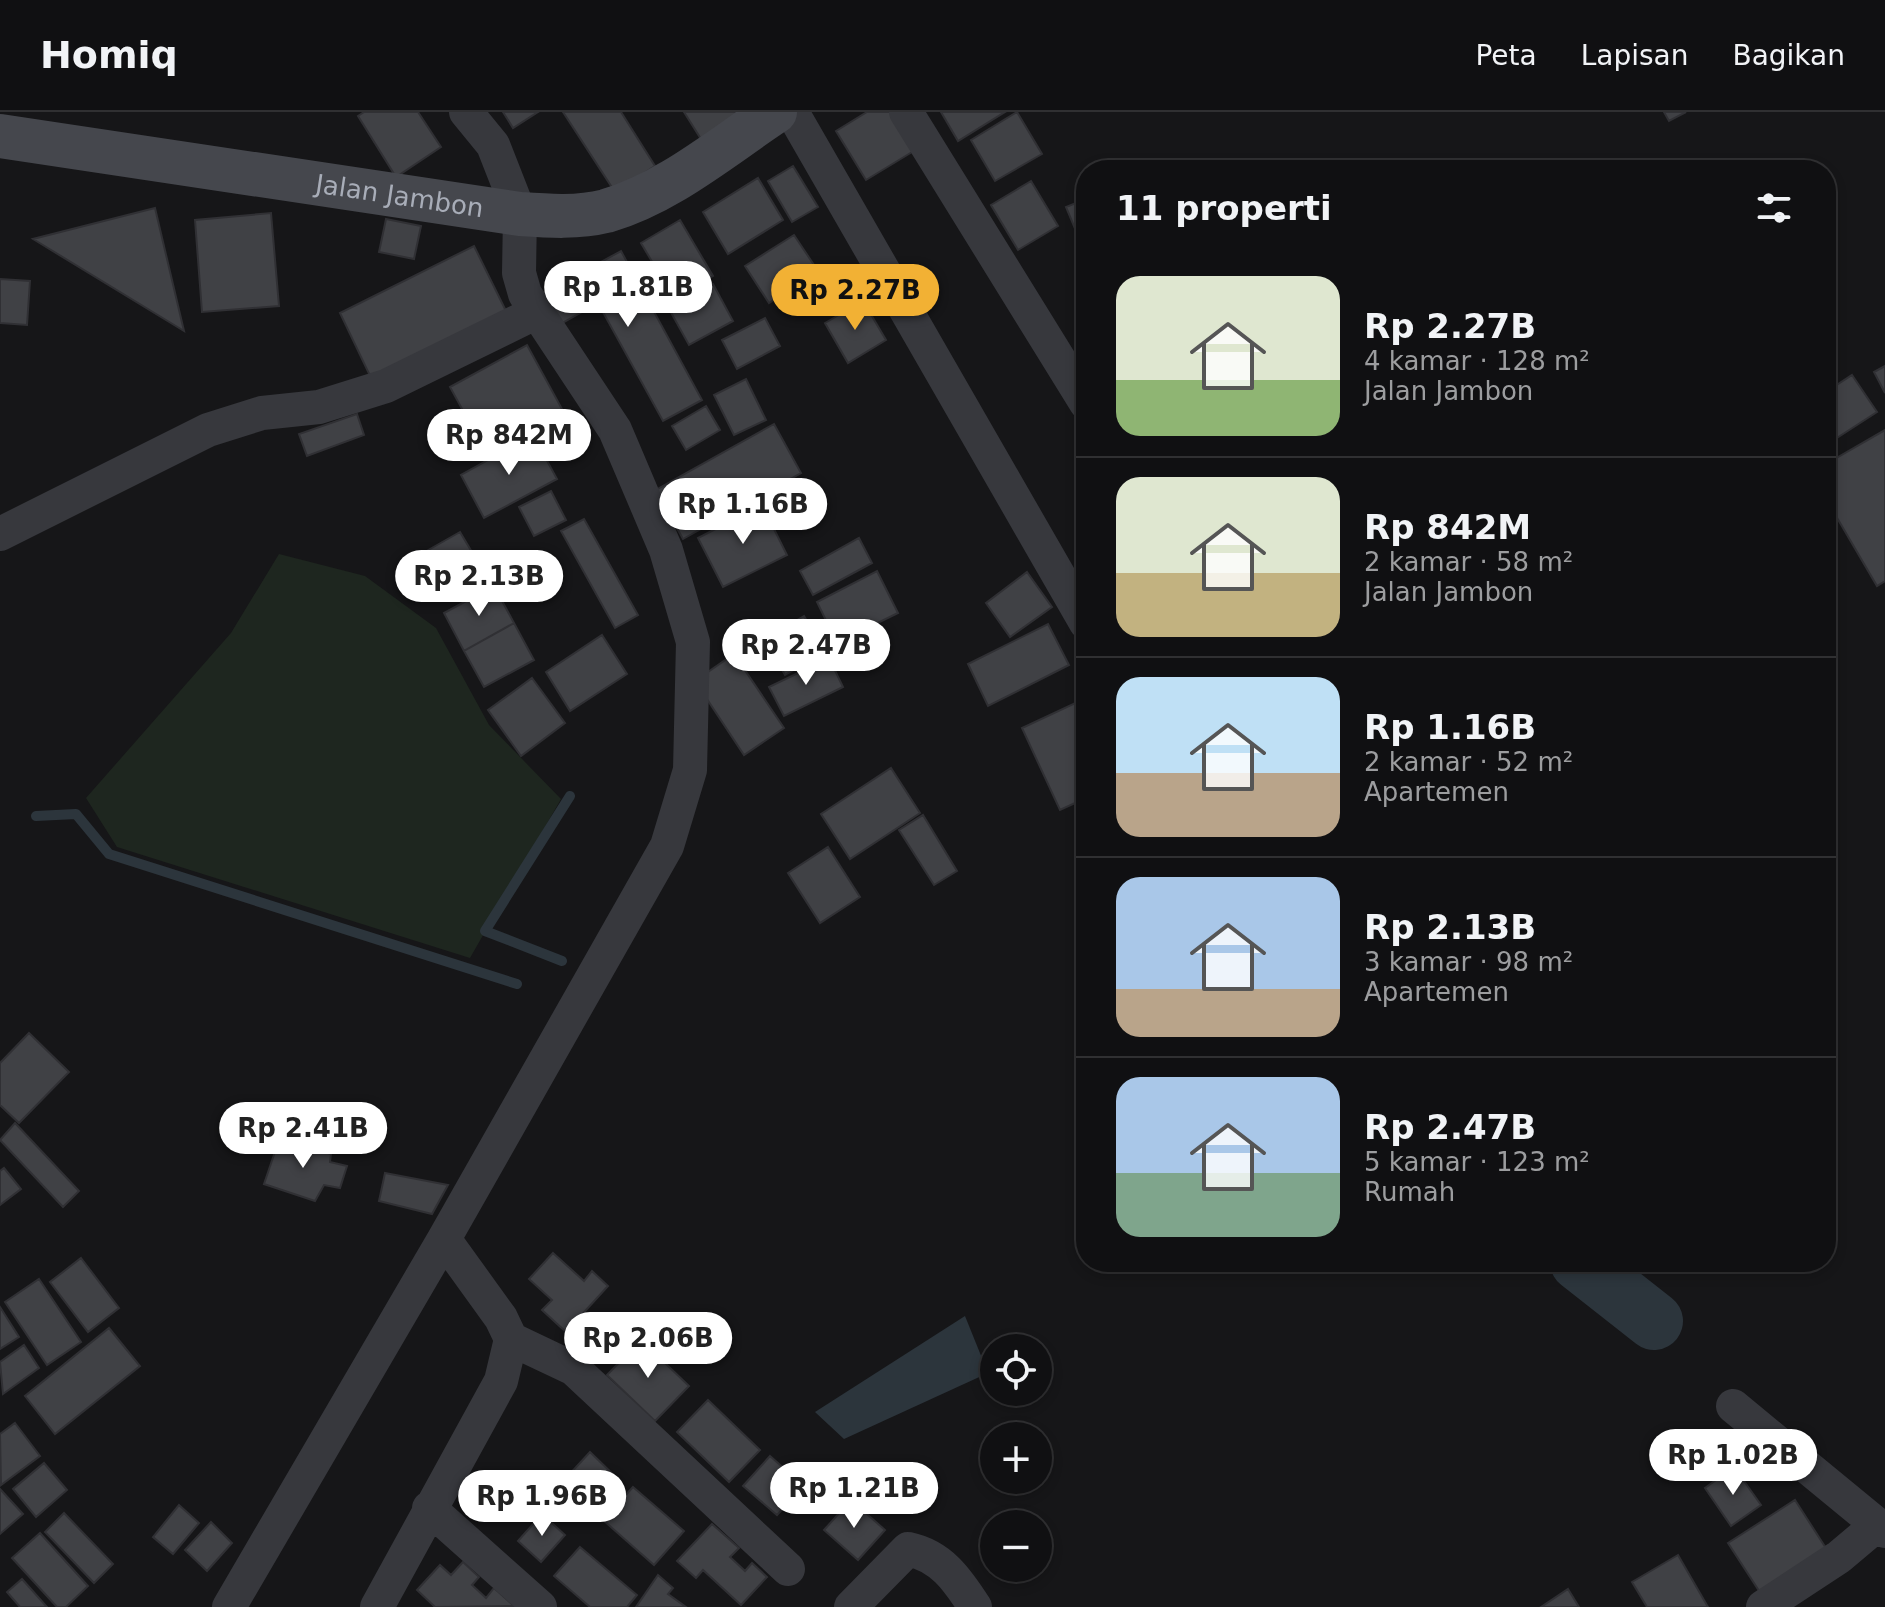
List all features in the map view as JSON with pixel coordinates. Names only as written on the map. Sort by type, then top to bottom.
[{"type":"street","points":[[229,1607],[444,1239],[667,846],[690,770],[693,642],[666,550],[615,430],[535,313],[519,273],[520,214],[493,145],[466,112]]},
{"type":"street","name":"Jalan Jambon","points":[[0,136],[520,214],[564,217],[604,211],[642,197],[775,112]]},
{"type":"street","points":[[792,112],[1076,606]]},
{"type":"street","points":[[906,112],[1076,387]]},
{"type":"street","points":[[0,534],[208,430],[262,413],[319,407],[386,386],[535,313]]},
{"type":"street","points":[[377,1607],[501,1381],[511,1339],[501,1318],[444,1239]]},
{"type":"street","points":[[511,1339],[574,1369],[788,1569]]},
{"type":"street","points":[[1733,1406],[1881,1528],[1763,1607]]},
{"type":"street","points":[[429,1508],[540,1607]]},
{"type":"street","points":[[851,1607],[908,1549],[926,1552],[946,1568],[975,1607]]},
{"type":"shaded area","points":[[279,554],[365,576],[436,628],[489,725],[561,799],[470,958],[117,847],[86,798],[231,633]]},
{"type":"shaded area","points":[[965,1316],[980,1353],[980,1377],[844,1439],[815,1412]]},
{"type":"building","points":[[364,112],[418,112],[441,147],[396,177],[358,116]]},
{"type":"building","points":[[503,112],[538,112],[513,128]]},
{"type":"building","points":[[563,112],[621,112],[655,166],[615,192]]},
{"type":"building","points":[[684,112],[743,112],[701,139]]},
{"type":"building","points":[[867,112],[901,112],[922,146],[866,180],[836,131]]},
{"type":"building","points":[[941,112],[1005,112],[958,141]]},
{"type":"building","points":[[1017,112],[1042,154],[995,181],[971,140]]},
{"type":"building","points":[[1664,112],[1686,112],[1669,121]]},
{"type":"building","points":[[793,166],[818,207],[792,222],[768,181]]},
{"type":"building","points":[[758,178],[783,220],[728,254],[703,212]]},
{"type":"building","points":[[1031,181],[1058,226],[1018,250],[991,205]]},
{"type":"building","points":[[1076,203],[1076,231],[1066,207]]},
{"type":"building","points":[[155,208],[184,331],[33,239]]},
{"type":"building","points":[[271,213],[279,306],[202,312],[195,220]]},
{"type":"building","points":[[386,219],[421,226],[414,259],[379,252]]},
{"type":"building","points":[[680,220],[713,276],[674,299],[641,243]]},
{"type":"building","points":[[794,235],[818,271],[769,303],[745,266]]},
{"type":"building","points":[[474,246],[507,313],[372,380],[340,313]]},
{"type":"building","points":[[621,251],[702,400],[663,421],[598,303],[555,327],[539,296]]},
{"type":"building","points":[[0,279],[30,281],[27,325],[0,323]]},
{"type":"building","points":[[713,284],[733,321],[689,345],[669,309]]},
{"type":"building","points":[[863,301],[886,340],[848,363],[825,323]]},
{"type":"building","points":[[765,318],[780,346],[737,369],[722,340]]},
{"type":"building","points":[[527,345],[562,409],[485,451],[450,387]]},
{"type":"building","points":[[1885,366],[1885,393],[1874,372]]},
{"type":"building","points":[[1852,375],[1877,412],[1836,439],[1836,385]]},
{"type":"building","points":[[746,379],[766,420],[734,435],[714,395]]},
{"type":"building","points":[[706,406],[720,430],[686,450],[672,426]]},
{"type":"building","points":[[357,414],[364,435],[307,456],[299,434]]},
{"type":"building","points":[[774,424],[801,473],[683,539],[656,490]]},
{"type":"building","points":[[1885,430],[1885,581],[1877,586],[1836,516],[1836,458]]},
{"type":"building","points":[[533,435],[557,479],[484,518],[461,475]]},
{"type":"building","points":[[551,491],[566,520],[534,536],[519,507]]},
{"type":"building","points":[[762,505],[787,555],[723,587],[698,538]]},
{"type":"building","points":[[584,519],[638,615],[615,628],[561,531]]},
{"type":"building","points":[[460,532],[482,569],[445,590],[423,553]]},
{"type":"building","points":[[859,538],[872,563],[813,595],[800,571]]},
{"type":"building","points":[[877,571],[898,613],[837,643],[817,602]]},
{"type":"building","points":[[1027,572],[1052,607],[1010,637],[986,603]]},
{"type":"building","points":[[494,586],[514,623],[464,651],[444,613]]},
{"type":"building","points":[[804,616],[825,652],[785,675],[764,639]]},
{"type":"building","points":[[514,623],[534,660],[484,687],[464,651]]},
{"type":"building","points":[[1048,624],[1069,665],[988,706],[968,664]]},
{"type":"building","points":[[602,635],[627,674],[570,711],[546,672]]},
{"type":"building","points":[[734,654],[784,728],[744,755],[695,681]]},
{"type":"building","points":[[829,658],[843,687],[784,716],[769,687]]},
{"type":"building","points":[[532,678],[565,723],[521,756],[488,710]]},
{"type":"building","points":[[1076,703],[1076,803],[1060,810],[1022,728]]},
{"type":"building","points":[[891,768],[920,813],[850,859],[821,814]]},
{"type":"building","points":[[923,815],[957,871],[934,885],[899,830]]},
{"type":"building","points":[[828,847],[860,897],[820,923],[788,873]]},
{"type":"building","points":[[29,1033],[69,1072],[19,1123],[0,1105],[0,1063]]},
{"type":"building","points":[[15,1123],[79,1191],[63,1207],[0,1140]]},
{"type":"building","points":[[280,1137],[331,1154],[330,1162],[347,1166],[340,1188],[324,1185],[315,1201],[264,1184]]},
{"type":"building","points":[[4,1168],[21,1189],[0,1205],[0,1171]]},
{"type":"building","points":[[385,1173],[448,1185],[432,1214],[379,1201]]},
{"type":"building","points":[[553,1253],[584,1281],[592,1271],[608,1286],[566,1332],[542,1310],[552,1300],[529,1279]]},
{"type":"building","points":[[81,1258],[119,1308],[88,1332],[50,1282]]},
{"type":"building","points":[[39,1279],[81,1342],[47,1365],[5,1302]]},
{"type":"building","points":[[0,1307],[19,1337],[0,1349]]},
{"type":"building","points":[[109,1328],[140,1366],[55,1434],[25,1396]]},
{"type":"building","points":[[641,1340],[689,1386],[655,1421],[607,1375]]},
{"type":"building","points":[[24,1345],[39,1368],[3,1394],[0,1362]]},
{"type":"building","points":[[708,1400],[760,1450],[729,1482],[677,1432]]},
{"type":"building","points":[[15,1423],[40,1456],[1,1485],[0,1434]]},
{"type":"building","points":[[590,1452],[620,1481],[586,1517],[556,1489]]},
{"type":"building","points":[[770,1456],[804,1486],[777,1515],[743,1486]]},
{"type":"building","points":[[44,1463],[67,1490],[36,1517],[13,1489]]},
{"type":"building","points":[[1734,1467],[1761,1505],[1731,1526],[1705,1488]]},
{"type":"building","points":[[633,1487],[684,1531],[654,1565],[603,1520]]},
{"type":"building","points":[[0,1489],[23,1514],[0,1534]]},
{"type":"building","points":[[851,1500],[885,1530],[858,1560],[824,1530]]},
{"type":"building","points":[[1795,1500],[1831,1556],[1765,1600],[1728,1543]]},
{"type":"building","points":[[179,1505],[199,1523],[173,1554],[153,1537]]},
{"type":"building","points":[[64,1513],[113,1564],[94,1583],[45,1532]]},
{"type":"building","points":[[542,1514],[565,1535],[541,1562],[518,1541]]},
{"type":"building","points":[[211,1522],[232,1543],[207,1571],[185,1550]]},
{"type":"building","points":[[712,1524],[739,1548],[730,1557],[745,1571],[752,1563],[767,1577],[741,1605],[703,1570],[696,1578],[677,1561]]},
{"type":"building","points":[[40,1533],[88,1586],[66,1607],[57,1607],[12,1558]]},
{"type":"building","points":[[580,1547],[637,1595],[627,1607],[590,1607],[554,1576]]},
{"type":"building","points":[[1678,1555],[1708,1607],[1647,1607],[1632,1582]]},
{"type":"building","points":[[463,1562],[479,1577],[472,1585],[486,1598],[494,1588],[514,1606],[435,1607],[417,1590],[440,1565],[451,1575]]},
{"type":"building","points":[[658,1575],[673,1588],[668,1594],[686,1607],[636,1607]]},
{"type":"building","points":[[22,1579],[47,1607],[20,1607],[7,1592]]},
{"type":"building","points":[[1568,1589],[1579,1607],[1541,1607]]},
{"type":"waterway","points":[[562,961],[485,931],[570,796]]},
{"type":"waterway","points":[[36,816],[76,814],[109,854],[517,984]]},
{"type":"waterway","points":[[1592,1272],[1654,1321]]}]
